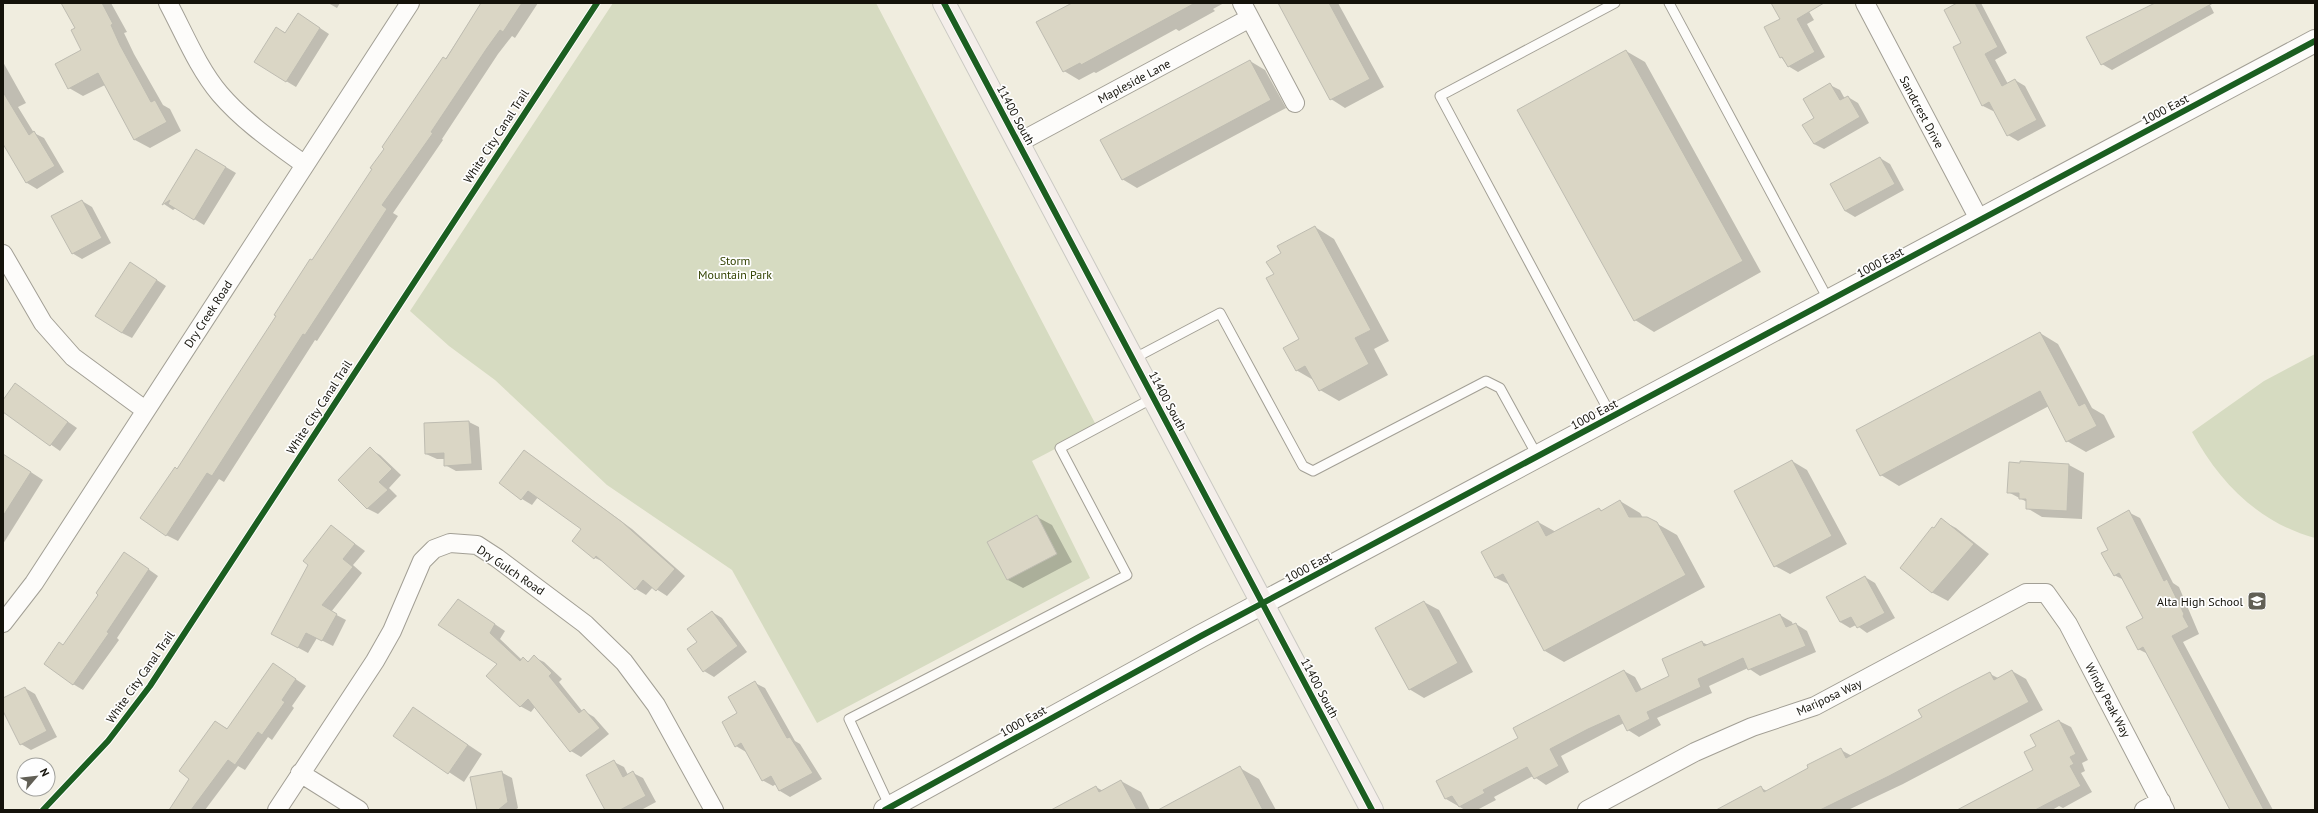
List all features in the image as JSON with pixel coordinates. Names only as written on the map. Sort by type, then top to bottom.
[{"type":"main road","name":"11400 South","points":[[944,3],[1372,810]]},
{"type":"street","points":[[168,3],[198,60],[219,93],[247,122],[305,165]]},
{"type":"street","name":"Dry Creek Road","points":[[3,623],[34,583],[410,3]]},
{"type":"street","name":"Sandcrest Drive","points":[[1864,3],[1980,220]]},
{"type":"street","name":"Mapleside Lane","points":[[1018,143],[1246,10],[1295,103]]},
{"type":"street","name":"1000 East","points":[[894,807],[1262,604],[2315,41]]},
{"type":"street","points":[[3,254],[43,323],[73,357],[145,410]]},
{"type":"street","name":"Dry Gulch Road","points":[[277,810],[375,661],[392,631],[422,561],[434,549],[450,543],[477,545],[497,558],[585,624],[624,662],[656,705],[714,810]]},
{"type":"street","name":"Mariposa Way","points":[[1587,810],[1695,752],[1752,728],[1815,706],[2026,593],[2046,593]]},
{"type":"street","name":"Windy Peak Way","points":[[2046,593],[2068,624],[2163,806]]},
{"type":"street","points":[[300,773],[359,810]]},
{"type":"street","points":[[2144,810],[2163,806]]},
{"type":"lane","points":[[1612,417],[1440,96],[1615,3]]},
{"type":"lane","points":[[1669,3],[1829,301]]},
{"type":"lane","points":[[1133,359],[1220,313],[1303,466],[1312,471],[1486,381],[1500,388],[1538,457]]},
{"type":"lane","points":[[894,807],[849,719],[1127,575],[1060,448],[1153,398]]},
{"type":"green space","name":"Storm Mountain Park","points":[[613,3],[876,3],[1097,427],[1032,461],[1090,578],[817,723],[732,570],[607,485],[495,380],[449,346],[410,311]]},
{"type":"green space","points":[[2315,354],[2315,538],[2276,522],[2243,498],[2228,484],[2215,468],[2192,432],[2264,381]]},
{"type":"building","points":[[61,3],[102,3],[113,24],[111,25],[120,45],[151,102],[155,100],[167,122],[134,140],[98,73],[68,89],[55,64],[81,50],[71,30],[75,28]]},
{"type":"building","points":[[481,3],[522,3],[503,32],[500,30],[487,48],[431,132],[433,133],[382,205],[387,209],[305,335],[303,334],[212,476],[207,473],[166,536],[140,518],[175,467],[177,469],[276,316],[274,315],[310,259],[312,260],[372,169],[370,168],[384,149],[382,147],[443,57],[446,59]]},
{"type":"building","points":[[1072,3],[1195,3],[1081,65],[1080,63],[1063,72],[1036,22]]},
{"type":"building","points":[[1278,3],[1329,3],[1370,79],[1330,100]]},
{"type":"building","points":[[1771,3],[1824,3],[1797,19],[1815,52],[1788,67],[1782,57],[1780,58],[1764,27],[1780,19]]},
{"type":"building","points":[[1957,3],[1975,3],[1998,47],[1985,54],[2002,86],[2015,79],[2037,120],[2007,136],[1989,102],[1982,106],[1953,47],[1961,43],[1944,10]]},
{"type":"building","points":[[2155,3],[2213,3],[2101,65],[2086,37]]},
{"type":"building","points":[[298,13],[320,28],[286,82],[254,62],[276,27],[285,33]]},
{"type":"building","points":[[1626,50],[1743,261],[1634,321],[1517,110]]},
{"type":"building","points":[[1250,60],[1271,100],[1122,180],[1100,140]]},
{"type":"building","points":[[1830,83],[1840,100],[1848,96],[1860,117],[1814,144],[1802,125],[1814,118],[1803,99]]},
{"type":"building","points":[[3,92],[29,135],[34,131],[55,166],[26,183],[3,144]]},
{"type":"building","points":[[196,149],[226,167],[194,220],[168,204],[170,200],[162,205]]},
{"type":"building","points":[[1880,157],[1895,184],[1845,211],[1830,184]]},
{"type":"building","points":[[82,200],[102,238],[72,254],[51,216]]},
{"type":"building","points":[[1315,226],[1371,330],[1355,338],[1369,364],[1319,391],[1305,366],[1296,371],[1283,348],[1299,339],[1266,278],[1274,274],[1266,262],[1281,253],[1277,246]]},
{"type":"building","points":[[130,262],[157,280],[122,333],[95,316]]},
{"type":"building","points":[[2040,332],[2079,406],[2085,403],[2097,426],[2066,442],[2040,391],[1880,476],[1856,430]]},
{"type":"building","points":[[15,383],[68,422],[50,446],[3,412],[3,400]]},
{"type":"building","points":[[469,421],[472,464],[444,466],[444,453],[425,454],[424,423]]},
{"type":"building","points":[[370,447],[392,469],[379,482],[388,490],[367,509],[338,480]]},
{"type":"building","points":[[524,450],[622,522],[675,569],[656,591],[643,580],[635,590],[596,556],[594,559],[572,541],[581,529],[528,491],[521,500],[499,483]]},
{"type":"building","points":[[3,454],[31,472],[3,516]]},
{"type":"building","points":[[1792,460],[1832,536],[1774,567],[1734,491]]},
{"type":"building","points":[[2020,461],[2069,464],[2067,511],[2026,509],[2026,499],[2019,499],[2019,493],[2007,493],[2009,462],[2020,463]]},
{"type":"building","points":[[1620,500],[1629,517],[1647,517],[1657,522],[1686,575],[1544,651],[1503,574],[1495,578],[1481,552],[1538,521],[1546,536],[1599,508],[1601,511]]},
{"type":"building","points":[[2129,510],[2164,581],[2167,579],[2189,627],[2172,636],[2264,810],[2230,810],[2143,647],[2138,650],[2126,627],[2143,618],[2119,573],[2114,576],[2101,553],[2108,550],[2097,528]]},
{"type":"building","points":[[1037,515],[1057,554],[1007,580],[987,542]]},
{"type":"building","points":[[1941,518],[1974,544],[1932,593],[1900,568],[1932,527],[1934,528]]},
{"type":"building","points":[[331,525],[355,544],[343,559],[353,567],[322,605],[337,614],[322,641],[306,633],[298,648],[271,634],[308,565],[303,561]]},
{"type":"building","points":[[124,552],[149,569],[107,632],[109,633],[73,685],[44,664],[59,642],[63,645],[98,595],[96,593]]},
{"type":"building","points":[[1865,576],[1885,613],[1857,628],[1851,617],[1840,622],[1826,597]]},
{"type":"building","points":[[458,599],[495,624],[490,633],[520,661],[523,657],[528,662],[534,655],[552,673],[549,676],[579,713],[584,709],[600,728],[570,752],[528,699],[520,707],[486,676],[497,664],[438,625]]},
{"type":"building","points":[[1424,601],[1458,663],[1409,690],[1375,628]]},
{"type":"building","points":[[712,611],[738,646],[703,672],[687,649],[697,642],[687,629]]},
{"type":"building","points":[[1780,614],[1786,627],[1796,623],[1806,646],[1748,670],[1743,658],[1698,679],[1701,687],[1647,712],[1650,719],[1627,731],[1619,715],[1588,729],[1550,749],[1559,766],[1534,779],[1527,767],[1483,790],[1485,793],[1459,807],[1452,796],[1445,799],[1436,781],[1518,738],[1513,728],[1624,670],[1636,692],[1669,676],[1662,659],[1702,641],[1704,646]]},
{"type":"building","points":[[273,663],[296,679],[282,700],[285,702],[262,735],[258,732],[235,765],[228,760],[191,810],[169,810],[189,779],[179,771],[215,721],[227,729]]},
{"type":"building","points":[[2012,670],[2029,702],[1889,776],[1820,810],[1716,810],[1761,786],[1764,792],[1808,768],[1807,765],[1841,748],[1846,758],[1922,717],[1918,710],[1955,690],[1990,672],[1994,680]]},
{"type":"building","points":[[755,681],[787,738],[790,737],[813,773],[779,791],[771,776],[762,781],[741,743],[735,747],[722,722],[737,713],[728,697]]},
{"type":"building","points":[[25,687],[47,731],[20,745],[3,711],[3,698]]},
{"type":"building","points":[[413,707],[468,745],[448,774],[393,736]]},
{"type":"building","points":[[2059,720],[2076,754],[2070,757],[2074,764],[2070,766],[2081,786],[2035,810],[1957,810],[2033,770],[2024,752],[2036,746],[2030,735]]},
{"type":"building","points":[[614,760],[623,777],[633,771],[646,796],[620,810],[605,810],[586,775]]},
{"type":"building","points":[[1240,766],[1263,810],[1158,810]]},
{"type":"building","points":[[502,771],[508,802],[498,810],[477,810],[470,777]]},
{"type":"building","points":[[1121,780],[1137,810],[1051,810],[1096,786],[1099,792]]},
{"type":"cycle path","name":"White City Canal Trail","points":[[43,810],[108,741],[150,686],[597,3]]},
{"type":"cycle path","points":[[944,3],[1372,810]]},
{"type":"cycle path","points":[[885,810],[1201,636],[2315,41]]},
{"type":"place","name":"Alta High School","points":[[2257,601]]}]
